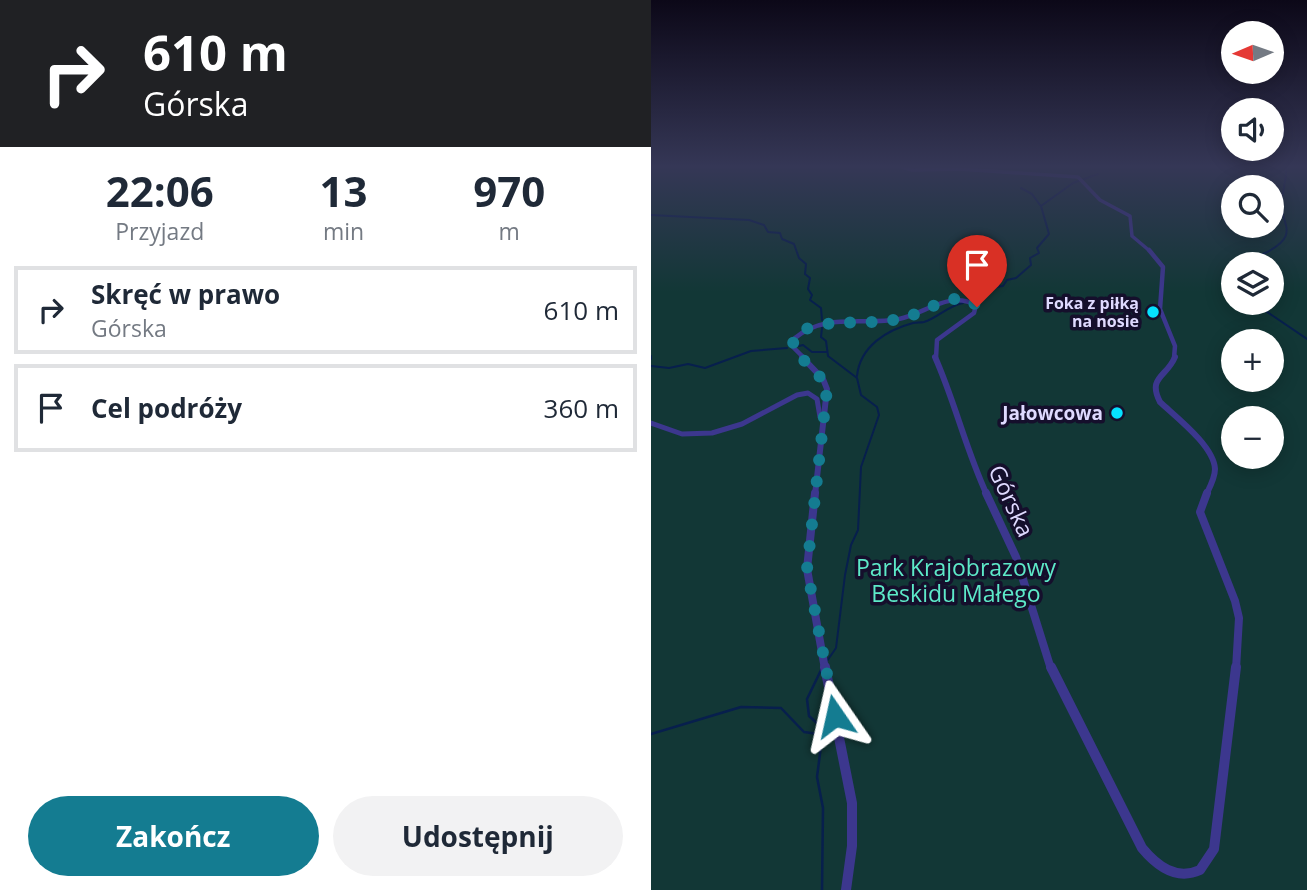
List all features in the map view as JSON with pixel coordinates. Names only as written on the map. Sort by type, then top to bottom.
[{"type":"street","name":"Górska","points":[[846,890],[852,846],[852,803],[810,592],[807,561],[826,385],[794,349],[794,340],[799,333],[824,324],[901,319],[958,299],[975,304],[975,312],[939,338],[933,350],[949,388],[970,458],[1016,557],[1058,683],[1147,855],[1160,868],[1180,877],[1194,875],[1210,862],[1216,842],[1230,729],[1239,624],[1232,592],[1201,516],[1201,504],[1214,476],[1213,461],[1203,445],[1160,402],[1154,391],[1155,383],[1175,355],[1161,314],[1161,263],[1132,236],[1130,216],[1116,209]]},
{"type":"street","points":[[651,422],[679,433],[708,434],[731,428],[797,395],[809,393],[817,399],[820,417],[824,421]]},
{"type":"green space","name":"Park Krajobrazowy Beskidu Małego","points":[[651,209],[1221,209],[1221,238],[1284,238],[1284,209],[1307,209],[1307,890],[651,890]]},
{"type":"waterway","points":[[975,297],[986,288],[1003,286],[1007,280],[1016,278],[1031,265],[1030,258],[1039,253],[1037,248],[1049,234],[1042,209]]},
{"type":"waterway","points":[[651,215],[749,220],[764,225],[768,232],[780,233],[782,239],[794,244],[799,258],[806,264],[805,274],[810,278],[808,289],[812,295],[810,300],[821,308],[822,320]]},
{"type":"waterway","points":[[1284,218],[1284,238]]},
{"type":"waterway","points":[[1267,252],[1284,238]]},
{"type":"waterway","points":[[857,376],[863,356],[876,341],[903,326],[929,320],[963,303]]},
{"type":"waterway","points":[[1272,315],[1307,339]]},
{"type":"waterway","points":[[822,328],[821,337],[826,341],[828,356],[857,378],[861,395],[877,407],[879,415],[861,467],[858,530],[851,545],[845,575],[836,648],[827,661]]},
{"type":"waterway","points":[[799,346],[803,345],[812,352],[826,352]]},
{"type":"waterway","points":[[651,366],[669,368],[688,364],[705,368],[751,351],[787,348]]},
{"type":"waterway","points":[[822,668],[807,699],[809,716],[819,725],[821,746],[817,777],[823,808],[822,890]]},
{"type":"waterway","points":[[651,734],[741,707],[781,708],[804,732],[818,734]]},
{"type":"place","name":"Foka z piłką na nosie","points":[[1153,312]]},
{"type":"place","name":"Jałowcowa","points":[[1117,413]]},
{"type":"route","points":[[835,716],[807,569],[827,389],[823,379],[797,354],[793,347],[794,340],[797,335],[814,326],[907,318],[958,299],[971,301],[977,307]]}]
